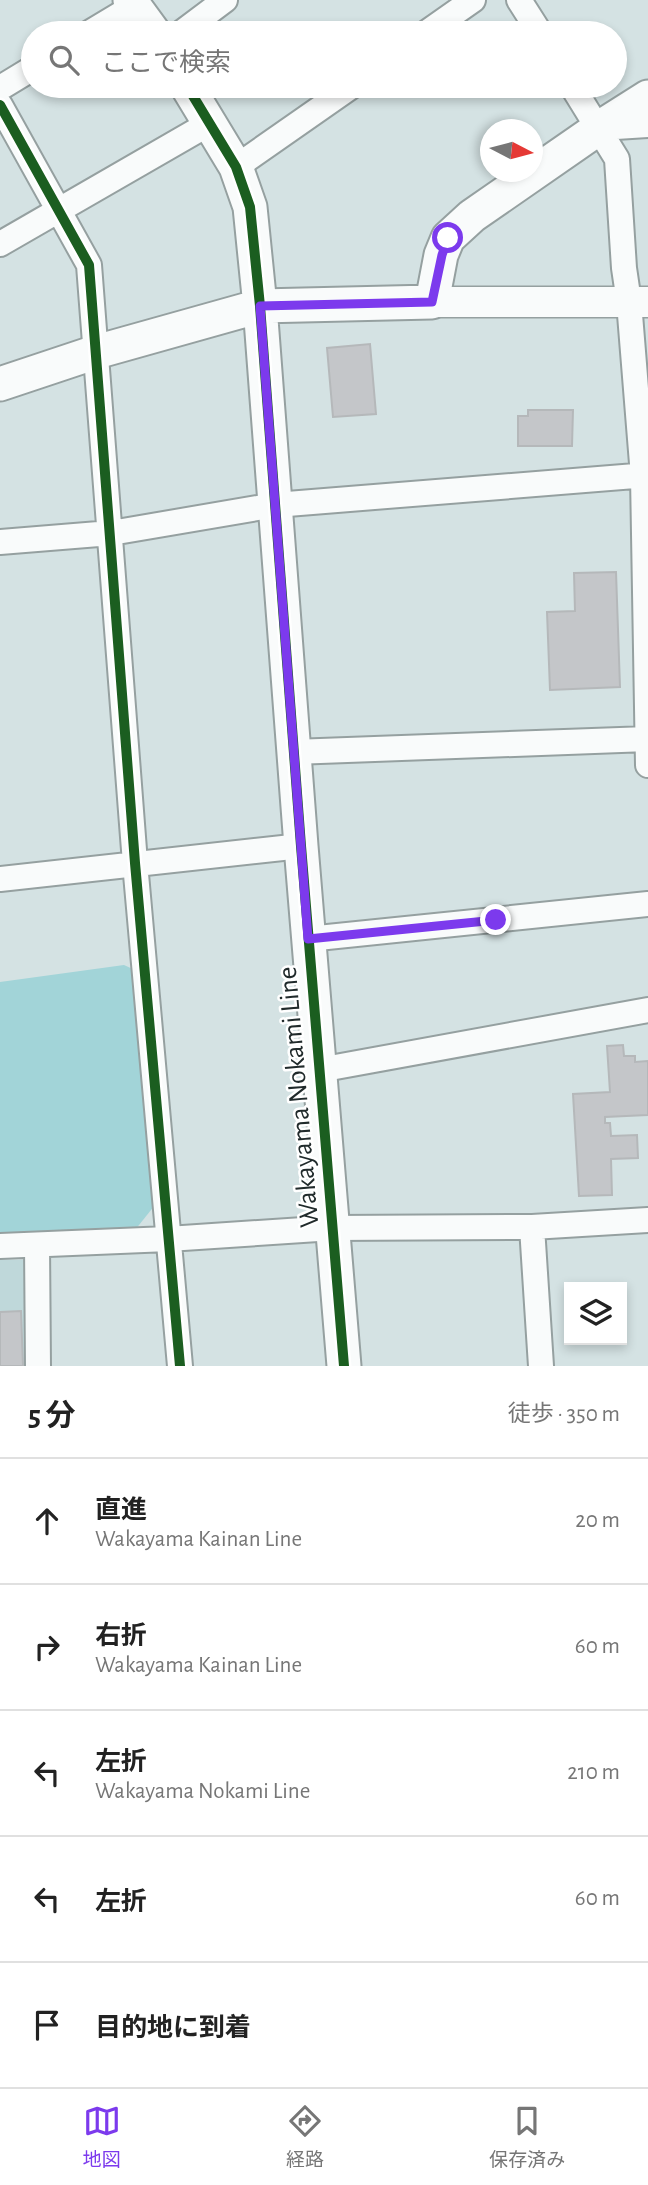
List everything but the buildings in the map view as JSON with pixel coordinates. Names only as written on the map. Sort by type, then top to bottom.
[{"type":"main road","points":[[132,3],[145,21]]},
{"type":"main road","points":[[0,384],[96,352],[260,306],[432,302],[448,238],[472,216],[648,97]]},
{"type":"main road","name":"Wakayama Nokami Line","points":[[195,98],[236,167],[250,207],[344,1366]]},
{"type":"street","points":[[197,21],[225,0]]},
{"type":"street","points":[[443,21],[473,0]]},
{"type":"street","points":[[519,0],[532,21]]},
{"type":"street","points":[[106,21],[132,3]]},
{"type":"street","points":[[0,88],[21,75]]},
{"type":"street","points":[[236,167],[335,98]]},
{"type":"street","points":[[580,98],[617,159],[624,268],[638,302],[645,476],[648,765]]},
{"type":"street","points":[[0,105],[89,265],[135,863],[180,1366]]},
{"type":"street","points":[[0,244],[210,122]]},
{"type":"street","points":[[599,128],[648,125]]},
{"type":"street","points":[[432,302],[638,302]]},
{"type":"street","points":[[0,542],[111,533],[275,505],[645,476]]},
{"type":"street","points":[[293,752],[647,739]]},
{"type":"street","points":[[0,879],[301,846]]},
{"type":"street","points":[[308,939],[648,905]]},
{"type":"street","points":[[319,1070],[648,1010]]},
{"type":"street","points":[[0,1246],[333,1228],[532,1227],[648,1220]]},
{"type":"street","points":[[532,1227],[541,1366]]},
{"type":"street","points":[[37,1245],[38,1366]]},
{"type":"shaded area","points":[[124,965],[137,971],[155,1205],[135,1230],[0,1233],[0,982]]},
{"type":"shaded area","points":[[0,1260],[26,1260],[29,1366],[0,1366]]},
{"type":"cycle path","points":[[194,98],[236,167],[250,207],[344,1366]]},
{"type":"cycle path","points":[[0,105],[89,265],[135,863],[180,1366]]},
{"type":"route","points":[[448,238],[432,302],[260,306],[308,939],[496,920]]}]
